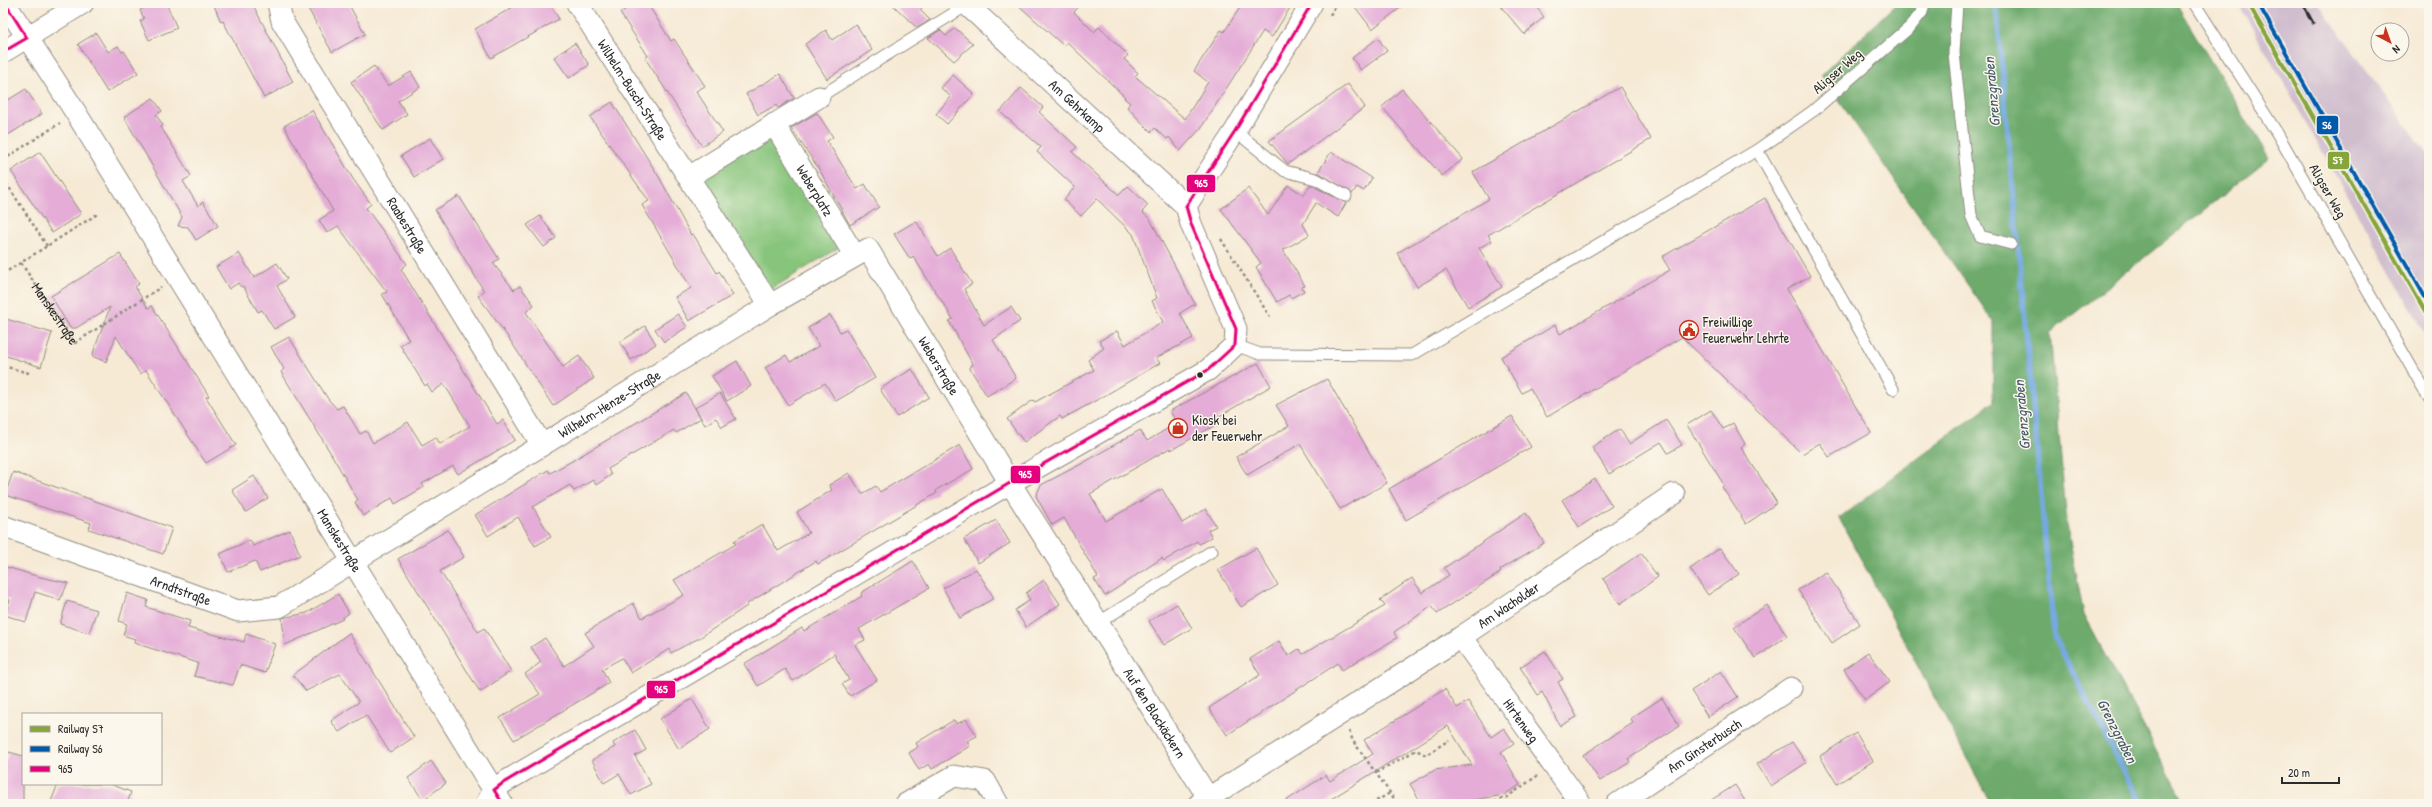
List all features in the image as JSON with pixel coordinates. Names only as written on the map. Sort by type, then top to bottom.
[{"type":"street","name":"Manskestraße","points":[[5,3],[76,113],[353,563],[494,799]]},
{"type":"street","points":[[3,52],[83,3]]},
{"type":"street","name":"Raabestraße","points":[[278,3],[282,21],[542,445]]},
{"type":"street","name":"Wilhelm-Busch-Straße","points":[[577,3],[770,305]]},
{"type":"street","points":[[494,799],[1010,483],[1208,370],[1235,345],[1236,329],[1191,224],[1186,206],[1235,131],[1312,3]]},
{"type":"street","name":"Am Gehrkamp","points":[[966,4],[1186,206]]},
{"type":"street","points":[[689,177],[819,97]]},
{"type":"street","name":"Weberplatz","points":[[774,124],[862,252]]},
{"type":"street","name":"Wilhelm-Henze-Straße","points":[[353,563],[770,305],[862,252]]},
{"type":"street","name":"Weberstraße","points":[[862,252],[1010,483]]},
{"type":"street","name":"Auf den Blockäckern","points":[[1010,483],[1098,623],[1206,802]]},
{"type":"street","name":"Am Wacholder","points":[[1206,802],[1460,637],[1674,494]]},
{"type":"street","name":"Arndtstraße","points":[[3,526],[238,611],[279,607],[353,563]]},
{"type":"street","name":"Hirtenweg","points":[[1460,637],[1581,804]]},
{"type":"street","name":"Am Ginsterbusch","points":[[1617,804],[1791,688]]},
{"type":"street","points":[[906,804],[954,776],[985,781],[998,804]]},
{"type":"lane","name":"Aligser Weg","points":[[1235,345],[1260,354],[1412,355],[1757,150],[1813,111],[1910,27],[1922,12],[1924,3]]},
{"type":"lane","points":[[1957,3],[1954,53],[1971,215],[1980,236],[2011,244]]},
{"type":"lane","name":"Aligser Weg","points":[[2194,3],[2277,133],[2429,398]]},
{"type":"lane","name":"Am Gehrkamp","points":[[819,97],[966,4]]},
{"type":"lane","points":[[1235,131],[1285,171],[1316,179],[1346,196]]},
{"type":"lane","points":[[1757,150],[1893,389]]},
{"type":"lane","points":[[1098,623],[1212,551]]},
{"type":"path","points":[[3,160],[76,113]]},
{"type":"path","points":[[3,178],[46,246]]},
{"type":"path","points":[[3,274],[99,213]]},
{"type":"path","points":[[1218,234],[1270,317]]},
{"type":"path","name":"Manskestraße","points":[[21,263],[75,343],[177,277]]},
{"type":"path","points":[[3,366],[29,373]]},
{"type":"path","points":[[1341,714],[1353,741],[1398,804]]},
{"type":"path","points":[[1376,773],[1416,750],[1426,755],[1449,740]]},
{"type":"path","points":[[1489,804],[1508,797],[1552,765]]},
{"type":"path","points":[[1371,804],[1390,793]]},
{"type":"shaded area","points":[[2238,3],[2318,3],[2429,156],[2429,340]]},
{"type":"green space","points":[[1897,3],[2176,3],[2269,158],[2050,333],[2067,525],[2084,615],[2185,804],[1991,804],[1839,518],[1993,402],[1993,321],[1821,75]]},
{"type":"green space","points":[[770,134],[841,246],[770,290],[700,178]]},
{"type":"building","points":[[155,3],[166,3],[177,28],[149,40],[140,21],[144,19],[140,10]]},
{"type":"building","points":[[213,3],[252,3],[293,82],[264,98],[223,21],[221,22]]},
{"type":"building","points":[[305,3],[348,3],[365,34],[332,52]]},
{"type":"building","points":[[520,3],[549,3],[559,19],[491,58],[475,29]]},
{"type":"building","points":[[635,3],[647,3],[671,41],[674,39],[705,86],[696,91],[723,132],[702,146],[645,58],[648,56],[620,13]]},
{"type":"building","points":[[891,3],[926,3],[920,10],[930,20],[917,28]]},
{"type":"building","points":[[1016,3],[1082,3],[1074,12],[1094,32],[1099,27],[1128,55],[1124,59],[1138,73],[1135,76],[1185,119],[1208,82],[1194,71],[1221,30],[1224,32],[1243,3],[1293,3],[1272,37],[1263,31],[1201,128],[1180,151],[1169,137],[1167,139],[1155,128],[1151,132],[1127,107],[1130,103],[1124,98],[1125,97],[1067,42],[1064,46]]},
{"type":"building","points":[[1352,3],[1407,3],[1372,29]]},
{"type":"building","points":[[1498,3],[1533,3],[1544,17],[1524,34]]},
{"type":"building","points":[[856,24],[872,50],[827,79],[805,44],[826,30],[832,40]]},
{"type":"building","points":[[955,28],[973,44],[954,61],[928,38],[940,30],[946,36]]},
{"type":"building","points":[[96,33],[108,52],[118,46],[122,52],[124,51],[138,73],[107,92],[78,44]]},
{"type":"building","points":[[1378,38],[1387,51],[1361,70],[1352,58]]},
{"type":"building","points":[[575,43],[589,65],[569,78],[554,57]]},
{"type":"building","points":[[374,66],[388,86],[411,72],[420,87],[398,101],[407,114],[383,130],[351,82]]},
{"type":"building","points":[[780,74],[794,98],[778,108],[776,105],[758,115],[746,94]]},
{"type":"building","points":[[953,75],[974,94],[947,124],[936,114],[951,97],[941,88]]},
{"type":"building","points":[[1348,84],[1365,107],[1288,164],[1269,141]]},
{"type":"building","points":[[1620,87],[1651,139],[1488,235],[1492,241],[1479,248],[1502,287],[1468,307],[1446,270],[1417,287],[1397,253],[1489,199],[1473,172]]},
{"type":"building","points":[[1021,88],[1043,107],[1039,112],[1077,147],[1072,152],[1119,195],[1128,186],[1148,205],[1142,212],[1150,219],[1195,304],[1180,313],[1193,338],[1156,358],[1160,363],[1062,419],[1060,416],[1024,442],[1007,419],[1033,400],[1035,402],[1094,370],[1088,360],[1104,348],[1099,341],[1117,331],[1125,345],[1163,322],[1152,301],[1157,298],[1133,234],[1097,199],[1081,216],[1064,200],[1075,187],[1037,152],[1041,147],[1000,112]]},
{"type":"building","points":[[26,89],[42,114],[3,138],[3,103]]},
{"type":"building","points":[[1402,89],[1463,159],[1442,176],[1382,107]]},
{"type":"building","points":[[153,98],[162,111],[156,115],[163,125],[161,127],[191,176],[183,181],[198,206],[203,202],[218,226],[196,240],[188,227],[178,226],[182,217],[124,117]]},
{"type":"building","points":[[612,102],[659,177],[691,235],[693,234],[717,273],[719,271],[733,295],[689,321],[675,297],[691,288],[642,205],[649,201],[590,117]]},
{"type":"building","points":[[312,110],[353,179],[371,204],[366,208],[407,264],[401,269],[418,297],[497,424],[503,420],[515,440],[458,474],[453,466],[422,484],[424,487],[395,504],[392,498],[363,516],[355,502],[358,500],[281,372],[284,369],[271,347],[289,337],[328,399],[337,409],[343,406],[360,434],[366,431],[373,443],[408,422],[422,445],[436,437],[440,444],[470,426],[444,384],[432,392],[427,384],[425,386],[400,345],[409,340],[382,294],[387,292],[338,226],[327,233],[319,220],[333,211],[284,126]]},
{"type":"building","points":[[817,113],[833,137],[827,141],[857,189],[865,184],[879,207],[850,225],[819,169],[791,128]]},
{"type":"building","points":[[430,138],[443,159],[414,177],[401,156]]},
{"type":"building","points":[[40,152],[81,214],[52,233],[11,171]]},
{"type":"building","points":[[1331,152],[1372,178],[1364,191],[1357,187],[1352,194],[1318,172]]},
{"type":"building","points":[[1288,185],[1304,195],[1310,185],[1346,203],[1338,217],[1316,203],[1303,224],[1309,235],[1283,250],[1305,286],[1302,287],[1304,291],[1291,298],[1289,295],[1277,302],[1256,267],[1261,263],[1221,209],[1248,188],[1268,215]]},
{"type":"building","points":[[459,196],[499,259],[493,263],[514,290],[520,286],[534,305],[526,312],[563,367],[579,356],[594,378],[553,406],[508,337],[478,296],[484,291],[435,210]]},
{"type":"building","name":"Freiwillige Feuerwehr Lehrte","points":[[1765,198],[1810,276],[1787,289],[1871,433],[1829,457],[1820,443],[1802,454],[1682,337],[1547,417],[1530,388],[1522,393],[1501,357],[1555,325],[1560,334],[1670,270],[1662,257]]},
{"type":"building","points":[[540,216],[556,238],[544,247],[527,225]]},
{"type":"building","points":[[916,221],[938,256],[950,248],[972,284],[964,289],[984,325],[1011,307],[1020,321],[993,340],[1016,378],[987,396],[969,367],[973,365],[949,321],[953,319],[913,256],[910,259],[894,234]]},
{"type":"building","points":[[239,253],[254,278],[277,263],[287,279],[277,286],[295,317],[274,329],[262,310],[258,312],[243,286],[241,287],[238,283],[229,289],[216,267]]},
{"type":"building","points":[[120,254],[139,284],[135,287],[148,308],[152,306],[209,396],[206,397],[236,445],[206,463],[146,370],[140,374],[116,336],[106,362],[92,356],[110,307],[76,328],[70,328],[51,296]]},
{"type":"building","points":[[678,314],[687,327],[664,342],[655,329]]},
{"type":"building","points":[[830,315],[840,332],[846,329],[875,378],[836,401],[825,383],[788,405],[765,368],[786,355],[790,362],[819,346],[808,328]]},
{"type":"building","points":[[3,318],[52,333],[41,367],[3,355]]},
{"type":"building","points":[[645,326],[656,344],[631,360],[620,342]]},
{"type":"building","points":[[737,361],[751,386],[727,401],[712,376]]},
{"type":"building","points":[[1258,363],[1271,386],[1216,418],[1219,423],[1171,450],[1170,448],[1090,494],[1106,521],[1162,489],[1182,523],[1206,509],[1216,526],[1208,530],[1212,537],[1199,544],[1197,541],[1164,561],[1162,558],[1105,596],[1094,579],[1098,577],[1064,518],[1052,525],[1036,496],[1041,485],[1140,430],[1147,441],[1177,423],[1170,411]]},
{"type":"building","points":[[912,369],[929,397],[897,417],[880,389]]},
{"type":"building","points":[[1327,379],[1387,483],[1340,509],[1300,444],[1247,475],[1236,457],[1289,426],[1276,405]]},
{"type":"building","points":[[686,393],[701,418],[676,433],[674,430],[608,469],[611,475],[596,485],[593,480],[574,491],[570,485],[533,507],[551,537],[535,546],[518,517],[488,536],[475,515],[548,470],[550,473],[572,461]]},
{"type":"building","points":[[720,393],[736,419],[722,427],[716,418],[705,425],[695,408]]},
{"type":"building","points":[[1711,410],[1723,429],[1733,423],[1745,444],[1741,447],[1777,503],[1746,524],[1722,487],[1724,485],[1687,425]]},
{"type":"building","points":[[1512,416],[1531,447],[1406,520],[1389,489]]},
{"type":"building","points":[[1666,420],[1682,445],[1668,453],[1661,442],[1609,474],[1592,447],[1620,429],[1629,444]]},
{"type":"building","points":[[960,445],[973,469],[936,490],[937,493],[818,564],[816,561],[747,604],[747,606],[701,637],[671,653],[669,649],[631,673],[622,658],[602,669],[609,683],[514,740],[500,718],[540,694],[525,674],[541,662],[531,647],[545,638],[564,666],[594,646],[585,633],[633,603],[642,618],[684,595],[674,580],[736,544],[734,541],[762,524],[778,551],[809,533],[797,512],[832,490],[829,485],[849,473],[862,494],[876,486],[880,492]]},
{"type":"building","points":[[13,472],[172,528],[163,554],[89,529],[91,523],[5,495]]},
{"type":"building","points":[[254,476],[268,498],[246,512],[232,490]]},
{"type":"building","points":[[1595,479],[1612,506],[1579,527],[1562,500]]},
{"type":"building","points":[[1526,513],[1544,543],[1500,570],[1501,572],[1437,614],[1432,606],[1394,632],[1397,638],[1342,670],[1338,663],[1227,735],[1209,708],[1260,675],[1250,659],[1279,641],[1288,656],[1299,649],[1303,654],[1385,606],[1380,600],[1412,578],[1422,593],[1449,575],[1444,568]]},
{"type":"building","points":[[996,520],[1010,543],[978,563],[964,539]]},
{"type":"building","points":[[290,530],[300,555],[260,572],[255,561],[228,572],[220,554],[250,540],[253,546]]},
{"type":"building","points":[[448,530],[464,557],[440,571],[478,632],[484,628],[511,671],[480,692],[398,559]]},
{"type":"building","points":[[1256,548],[1278,585],[1241,607],[1218,570]]},
{"type":"building","points":[[1720,548],[1739,574],[1708,595],[1690,569]]},
{"type":"building","points":[[1641,553],[1658,577],[1620,604],[1603,579]]},
{"type":"building","points":[[913,561],[929,588],[859,629],[865,640],[855,645],[877,680],[850,696],[842,684],[849,680],[834,654],[793,681],[785,669],[758,686],[744,664],[802,628],[804,631],[862,596],[861,593]]},
{"type":"building","points":[[3,566],[40,577],[68,583],[60,600],[35,592],[26,622],[5,615],[10,600],[3,598]]},
{"type":"building","points":[[976,569],[994,598],[960,618],[943,588]]},
{"type":"building","points":[[1826,572],[1860,624],[1832,643],[1798,590]]},
{"type":"building","points":[[1044,580],[1060,604],[1026,627],[1015,610],[1030,600],[1026,593]]},
{"type":"building","points":[[127,593],[148,600],[146,607],[190,621],[188,628],[244,642],[246,634],[275,644],[265,673],[240,665],[233,685],[194,676],[198,663],[134,643],[135,639],[123,635],[127,624],[119,621]]},
{"type":"building","points":[[338,594],[349,613],[342,618],[343,619],[285,645],[282,618],[307,613]]},
{"type":"building","points":[[67,601],[97,610],[89,633],[60,624]]},
{"type":"building","points":[[1177,604],[1192,628],[1164,645],[1149,621]]},
{"type":"building","points":[[1767,605],[1787,636],[1755,658],[1734,627]]},
{"type":"building","points":[[349,633],[414,737],[390,753],[366,715],[339,732],[331,721],[359,702],[340,674],[306,691],[293,675]]},
{"type":"building","points":[[1545,651],[1563,679],[1558,682],[1577,717],[1560,726],[1542,692],[1538,695],[1520,667]]},
{"type":"building","points":[[1868,652],[1890,682],[1865,700],[1844,669]]},
{"type":"building","points":[[1721,671],[1738,697],[1708,717],[1691,691]]},
{"type":"building","points":[[1445,689],[1457,708],[1468,701],[1491,737],[1504,728],[1514,743],[1501,752],[1520,785],[1504,795],[1448,804],[1422,804],[1410,784],[1435,770],[1472,765],[1448,726],[1323,804],[1281,804],[1326,775],[1330,781],[1373,754],[1364,740]]},
{"type":"building","points":[[1662,698],[1679,726],[1628,759],[1630,762],[1600,781],[1583,755],[1633,723],[1631,718]]},
{"type":"building","points":[[692,699],[710,729],[679,749],[660,719]]},
{"type":"building","points":[[966,719],[977,736],[967,741],[970,746],[932,769],[929,764],[919,770],[909,753],[918,747],[916,743],[954,720],[957,724]]},
{"type":"building","points":[[635,730],[646,750],[635,756],[651,784],[631,795],[619,774],[604,783],[592,760],[615,747],[613,743]]},
{"type":"building","points":[[1856,733],[1873,761],[1837,784],[1820,756]]},
{"type":"building","points":[[1792,742],[1806,763],[1771,786],[1757,764]]},
{"type":"building","points":[[9,752],[22,756],[23,804],[3,804],[3,768]]},
{"type":"building","points":[[431,761],[446,783],[423,800],[408,778]]},
{"type":"building","points":[[58,785],[113,785],[131,792],[127,804],[50,804]]},
{"type":"building","points":[[1735,785],[1747,804],[1705,804]]},
{"type":"waterway","name":"Grenzgraben","points":[[1996,3],[2054,636],[2141,804]]},
{"type":"railway","points":[[2302,3],[2313,23]]},
{"type":"rail line","name":"S7","points":[[2248,3],[2429,318]]},
{"type":"rail line","name":"S6","points":[[2259,5],[2425,297]]},
{"type":"transit line","name":"965","points":[[3,52],[27,38],[5,3]]},
{"type":"transit line","name":"965","points":[[503,804],[494,790],[503,783],[1010,483],[1208,370],[1235,345],[1236,329],[1191,224],[1186,206],[1235,131],[1312,3]]},
{"type":"place","name":"Freiwillige Feuerwehr Lehrte","points":[[1689,330]]},
{"type":"place","name":"Kiosk bei der Feuerwehr","points":[[1178,428]]}]
